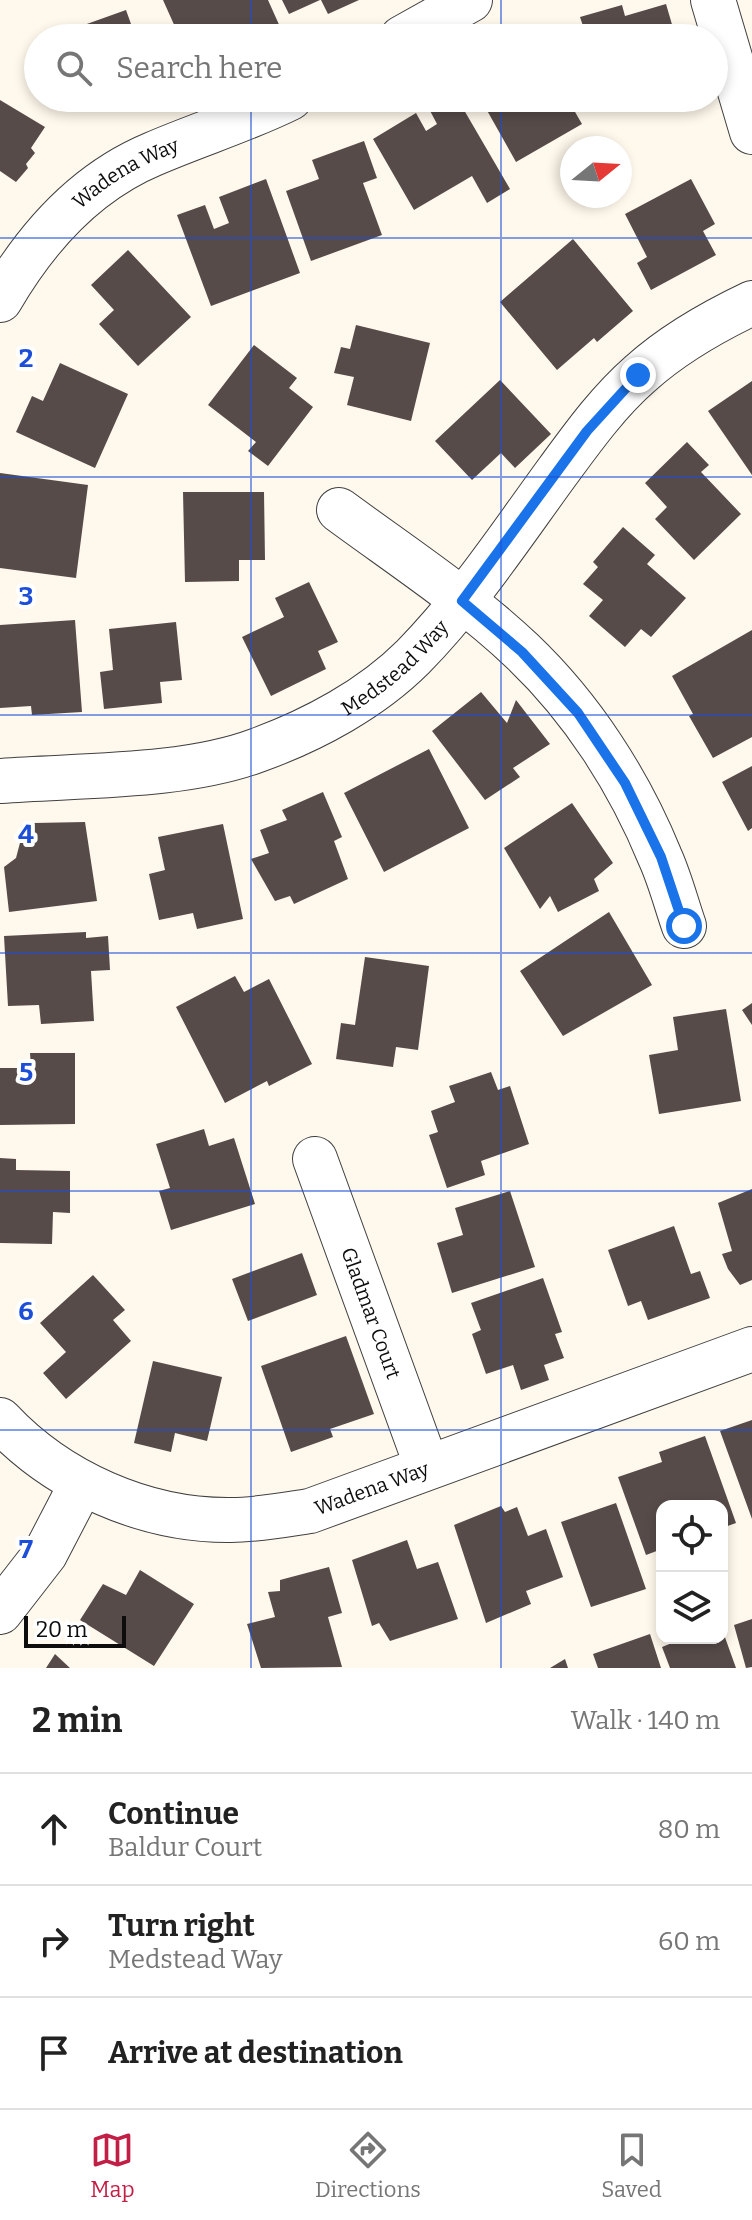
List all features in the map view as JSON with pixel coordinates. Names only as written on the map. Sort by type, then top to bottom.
[{"type":"street","points":[[427,24],[470,0]]},
{"type":"street","points":[[713,0],[720,24]]},
{"type":"street","points":[[728,51],[752,132]]},
{"type":"street","name":"Wadena Way","points":[[0,300],[40,240],[67,211],[97,186],[154,153],[258,112]]},
{"type":"street","name":"Medstead Way","points":[[0,781],[183,768],[219,761],[289,738],[354,704],[412,658],[462,601],[610,403],[669,349],[752,303]]},
{"type":"street","points":[[339,510],[462,601],[522,652],[578,713],[625,783],[661,857],[684,926]]},
{"type":"street","name":"Gladmar Court","points":[[315,1159],[427,1467]]},
{"type":"street","name":"Wadena Way","points":[[0,1420],[37,1453],[82,1483],[116,1499],[153,1511],[192,1518],[270,1518],[310,1511],[752,1349]]},
{"type":"street","points":[[0,1612],[45,1554],[82,1483]]},
{"type":"building","points":[[163,0],[268,0],[279,24],[174,24]]},
{"type":"building","points":[[282,0],[320,0],[289,14]]},
{"type":"building","points":[[321,0],[359,0],[328,14]]},
{"type":"building","points":[[666,4],[672,24],[582,24],[580,17],[622,5],[625,16]]},
{"type":"building","points":[[126,10],[131,24],[87,24]]},
{"type":"building","points":[[0,100],[45,127],[31,148],[35,153],[26,164],[28,168],[16,182],[0,171]]},
{"type":"building","points":[[431,112],[465,112],[510,189],[487,203],[472,176],[414,210],[373,139],[416,113],[426,131],[437,124]]},
{"type":"building","points":[[488,112],[575,112],[582,124],[516,162]]},
{"type":"building","points":[[364,141],[377,178],[363,183],[382,235],[311,261],[286,191],[319,179],[312,160]]},
{"type":"building","points":[[266,179],[300,273],[211,306],[177,215],[205,205],[214,229],[229,223],[219,197]]},
{"type":"building","points":[[691,179],[715,224],[703,231],[716,255],[651,290],[637,263],[647,257],[625,214]]},
{"type":"building","points":[[573,239],[633,311],[597,342],[594,338],[557,370],[500,302]]},
{"type":"building","points":[[128,250],[191,317],[138,366],[99,324],[114,310],[91,285]]},
{"type":"building","points":[[356,325],[430,343],[411,421],[347,405],[354,377],[334,373],[341,347],[350,349]]},
{"type":"building","points":[[254,345],[297,378],[289,388],[313,407],[268,466],[248,451],[256,442],[208,405]]},
{"type":"building","points":[[60,363],[128,394],[95,468],[16,432],[32,396],[43,401]]},
{"type":"building","points":[[500,380],[551,434],[515,468],[501,453],[472,480],[435,441]]},
{"type":"building","points":[[752,381],[752,475],[708,411]]},
{"type":"building","points":[[687,442],[709,465],[701,472],[741,514],[694,560],[655,519],[667,507],[645,483]]},
{"type":"building","points":[[0,473],[88,485],[76,578],[0,568]]},
{"type":"building","points":[[183,492],[264,492],[265,560],[239,560],[239,581],[185,582]]},
{"type":"building","points":[[623,527],[655,555],[647,564],[686,598],[651,637],[641,629],[625,647],[589,616],[603,600],[583,584],[598,567],[593,562]]},
{"type":"building","points":[[309,582],[338,642],[318,651],[326,669],[271,696],[242,637],[284,617],[275,598]]},
{"type":"building","points":[[75,620],[82,712],[32,715],[31,706],[0,708],[0,625]]},
{"type":"building","points":[[176,622],[182,680],[160,682],[162,703],[104,709],[100,672],[113,670],[109,629]]},
{"type":"building","points":[[752,630],[752,737],[713,758],[689,716],[693,714],[672,676]]},
{"type":"building","points":[[481,692],[507,723],[516,700],[550,744],[513,768],[520,777],[485,800],[432,731]]},
{"type":"building","points":[[429,749],[469,828],[384,872],[344,793]]},
{"type":"building","points":[[752,766],[752,828],[748,831],[722,782]]},
{"type":"building","points":[[323,792],[342,837],[334,841],[348,879],[294,904],[290,896],[275,901],[251,859],[269,853],[260,830],[287,820],[282,810]]},
{"type":"building","points":[[572,803],[613,863],[594,879],[599,891],[558,912],[550,896],[540,909],[504,848]]},
{"type":"building","points":[[85,822],[97,901],[9,912],[4,867],[16,858],[21,839],[33,839],[34,823]]},
{"type":"building","points":[[223,824],[243,919],[197,929],[193,913],[159,920],[149,874],[165,870],[158,837]]},
{"type":"building","points":[[609,912],[652,985],[563,1036],[520,971]]},
{"type":"building","points":[[86,932],[86,938],[108,936],[110,970],[91,971],[94,1021],[41,1024],[39,1005],[8,1006],[4,936]]},
{"type":"building","points":[[365,957],[429,966],[418,1050],[396,1047],[393,1067],[336,1059],[341,1023],[355,1025]]},
{"type":"building","points":[[235,976],[244,992],[269,979],[312,1064],[269,1086],[267,1081],[225,1103],[176,1007]]},
{"type":"building","points":[[752,1003],[752,1025],[742,1010]]},
{"type":"building","points":[[726,1009],[741,1101],[659,1114],[649,1055],[678,1050],[673,1017]]},
{"type":"building","points":[[30,1053],[75,1053],[75,1124],[0,1125],[0,1068],[31,1068]]},
{"type":"building","points":[[491,1072],[498,1090],[510,1086],[529,1144],[481,1161],[485,1175],[447,1188],[429,1135],[438,1132],[431,1111],[455,1102],[449,1086]]},
{"type":"building","points":[[204,1129],[209,1146],[234,1138],[255,1204],[171,1230],[159,1191],[170,1188],[156,1144]]},
{"type":"building","points":[[0,1158],[16,1159],[16,1170],[70,1171],[70,1213],[53,1212],[52,1244],[0,1243]]},
{"type":"building","points":[[752,1189],[752,1280],[740,1285],[722,1254],[732,1251],[718,1203]]},
{"type":"building","points":[[510,1191],[535,1267],[452,1293],[437,1243],[463,1235],[455,1208]]},
{"type":"building","points":[[674,1226],[691,1274],[700,1271],[710,1298],[648,1320],[641,1301],[628,1306],[608,1250]]},
{"type":"building","points":[[302,1253],[317,1295],[248,1321],[232,1279]]},
{"type":"building","points":[[93,1275],[125,1310],[113,1320],[131,1341],[66,1399],[43,1373],[66,1352],[40,1323]]},
{"type":"building","points":[[543,1278],[562,1332],[555,1334],[564,1358],[544,1365],[549,1380],[521,1390],[513,1365],[486,1374],[472,1334],[481,1330],[471,1303]]},
{"type":"building","points":[[346,1336],[374,1414],[330,1429],[333,1437],[291,1452],[261,1366]]},
{"type":"building","points":[[153,1361],[222,1377],[207,1441],[175,1433],[171,1452],[134,1443]]},
{"type":"building","points":[[752,1420],[752,1519],[720,1431]]},
{"type":"building","points":[[705,1436],[728,1500],[656,1500],[656,1551],[646,1555],[618,1477],[662,1462],[659,1452]]},
{"type":"building","points":[[728,1501],[736,1523],[728,1526]]},
{"type":"building","points":[[616,1503],[646,1589],[591,1607],[561,1522]]},
{"type":"building","points":[[501,1506],[505,1512],[517,1507],[528,1536],[546,1529],[563,1577],[526,1591],[531,1604],[486,1623],[454,1525]]},
{"type":"building","points":[[407,1540],[417,1569],[438,1562],[458,1619],[390,1641],[379,1623],[372,1626],[352,1560]]},
{"type":"building","points":[[329,1567],[342,1613],[328,1617],[342,1667],[261,1668],[247,1624],[275,1617],[268,1592],[280,1591],[280,1580]]},
{"type":"building","points":[[140,1570],[194,1604],[154,1666],[80,1620],[103,1584],[126,1595]]},
{"type":"building","points":[[752,1619],[752,1667],[746,1668],[734,1625]]},
{"type":"building","points":[[650,1634],[661,1668],[598,1668],[593,1654]]},
{"type":"building","points":[[669,1644],[727,1644],[736,1668],[670,1668],[662,1647]]},
{"type":"building","points":[[55,1654],[70,1668],[46,1668]]},
{"type":"building","points":[[565,1659],[568,1668],[550,1668]]},
{"type":"route","points":[[638,375],[587,431],[462,601],[522,652],[578,713],[625,783],[661,857],[684,926]]}]
